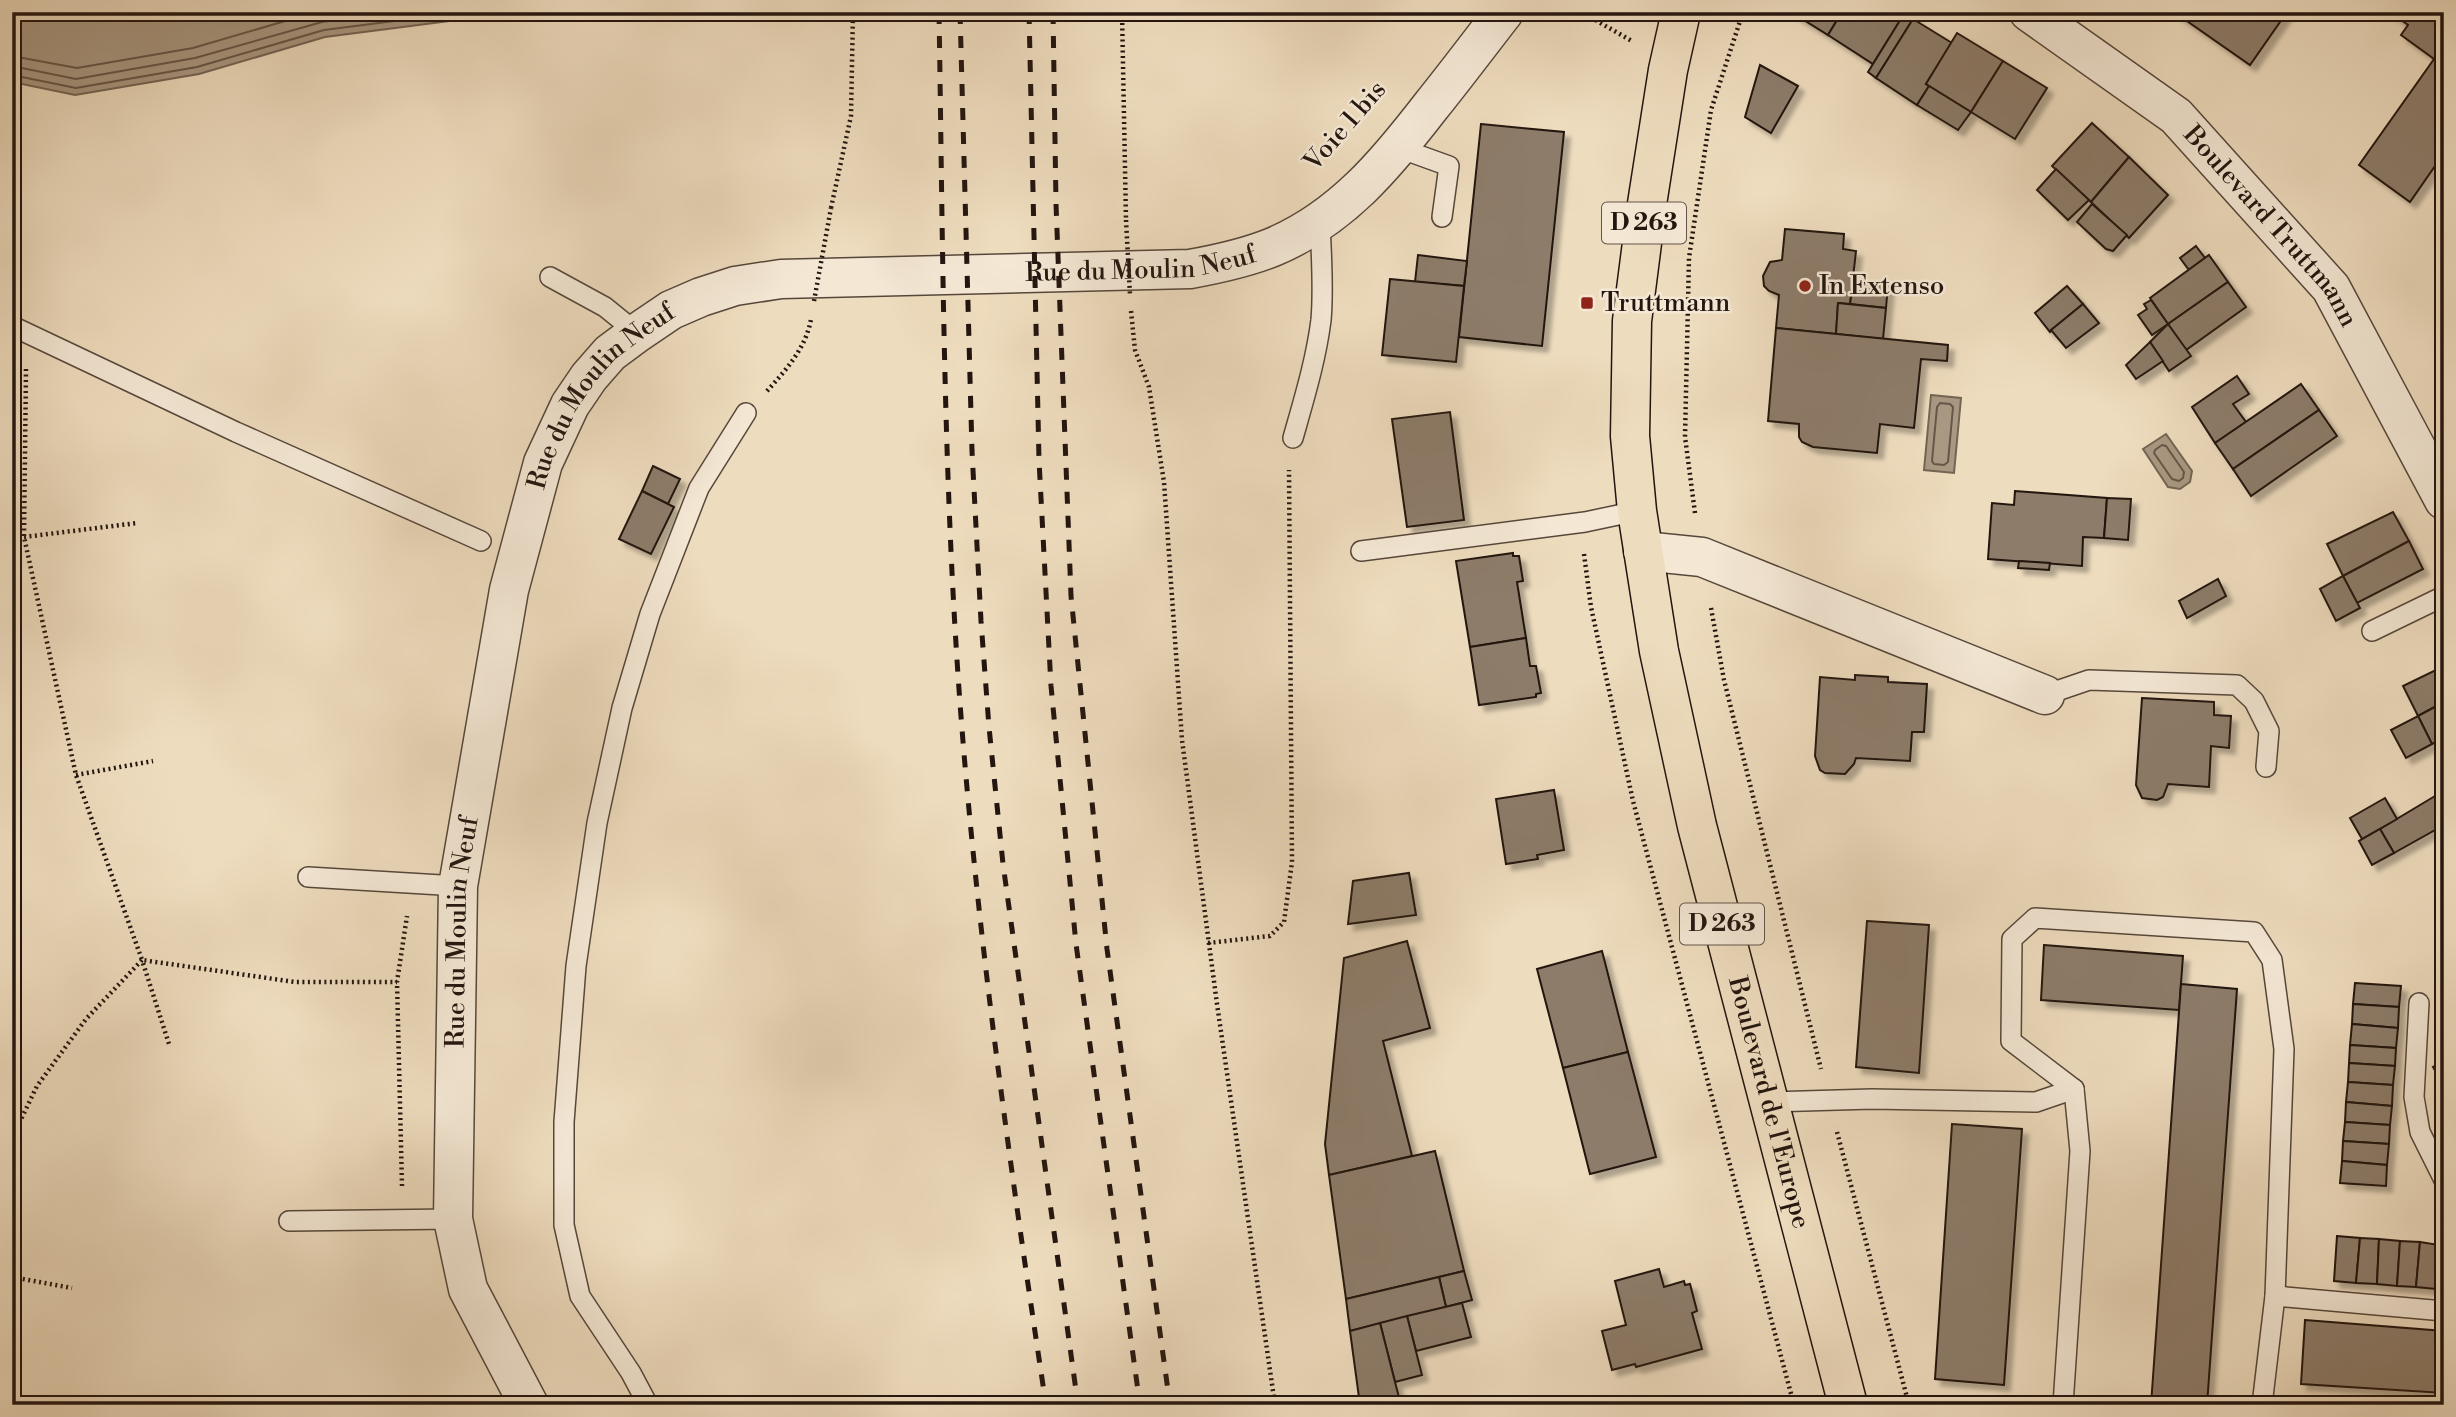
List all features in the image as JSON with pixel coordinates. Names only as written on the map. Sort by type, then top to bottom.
[{"type":"main road","name":"Boulevard de l'Europe","points":[[1681,12],[1668,70],[1651,177],[1632,321],[1630,436],[1637,511],[1659,650],[1697,826],[1848,1405]]},
{"type":"street","name":"Rue du Moulin Neuf","points":[[529,1405],[468,1289],[453,1219],[458,886],[509,590],[543,463],[570,405],[589,377],[637,332],[671,310],[735,286],[781,279],[1190,269],[1234,261],[1272,247],[1344,205],[1375,175],[1504,12]]},
{"type":"street","name":"Boulevard Truttmann","points":[[2029,12],[2176,116],[2331,288],[2444,500]]},
{"type":"street","points":[[1643,551],[1702,557],[2045,695]]},
{"type":"lane","points":[[1399,148],[1449,166],[1442,217]]},
{"type":"lane","points":[[1293,438],[1313,365],[1321,321],[1323,289],[1320,221]]},
{"type":"lane","points":[[550,277],[605,307],[637,332]]},
{"type":"lane","points":[[20,329],[236,432],[481,541]]},
{"type":"lane","points":[[649,1405],[580,1296],[564,1225],[564,1122],[576,965],[597,823],[622,708],[650,614],[699,488],[746,413]]},
{"type":"lane","points":[[1361,551],[1585,522],[1637,511]]},
{"type":"lane","points":[[2372,631],[2444,596]]},
{"type":"lane","points":[[2045,695],[2089,680],[2237,685],[2255,701],[2269,731],[2266,767]]},
{"type":"lane","points":[[308,877],[458,886]]},
{"type":"lane","points":[[2063,1405],[2080,1151],[2074,1089],[2011,1041],[2012,939],[2035,918],[2254,932],[2272,960],[2284,1049],[2275,1296],[2262,1405]]},
{"type":"lane","points":[[2419,1003],[2414,1097],[2420,1132],[2444,1180]]},
{"type":"lane","points":[[1768,1102],[2036,1102],[2074,1089]]},
{"type":"lane","points":[[289,1221],[453,1219]]},
{"type":"lane","points":[[2275,1296],[2444,1311]]},
{"type":"path","points":[[1122,12],[1126,220],[1135,350],[1149,387],[1164,482],[1182,740],[1208,943],[1275,1405]]},
{"type":"path","points":[[1743,12],[1712,110],[1689,258],[1685,437],[1702,557],[1724,680],[1829,1100],[1909,1405]]},
{"type":"path","points":[[746,413],[786,370],[808,335],[851,116],[853,15]]},
{"type":"path","points":[[20,329],[24,537],[76,775],[169,1044]]},
{"type":"path","points":[[1208,943],[1270,936],[1284,922],[1292,862],[1288,490],[1293,438]]},
{"type":"path","points":[[24,537],[137,523]]},
{"type":"path","points":[[76,775],[153,761]]},
{"type":"path","points":[[142,960],[295,982],[397,982]]},
{"type":"path","points":[[12,1138],[37,1086],[86,1019],[142,960]]},
{"type":"path","points":[[12,1277],[72,1288]]},
{"type":"water","points":[[12,12],[520,12],[325,37],[199,74],[75,95],[12,82]]},
{"type":"water","points":[[1931,395],[1961,398],[1954,473],[1924,470]]},
{"type":"water","points":[[2166,434],[2192,471],[2190,482],[2180,489],[2168,487],[2143,449]]},
{"type":"building","points":[[1791,12],[1842,12],[1828,35]]},
{"type":"building","points":[[1842,12],[1904,14],[1873,64],[1828,35]]},
{"type":"building","points":[[2174,12],[2287,12],[2250,65]]},
{"type":"building","points":[[2390,12],[2444,12],[2444,153],[2410,202],[2359,165],[2434,59],[2401,35],[2408,25]]},
{"type":"building","points":[[1904,14],[1913,19],[1876,78],[1868,72]]},
{"type":"building","points":[[1913,19],[1952,43],[1926,84],[1929,86],[1917,105],[1876,78]]},
{"type":"building","points":[[1957,33],[2003,61],[1971,112],[1926,84]]},
{"type":"building","points":[[2003,61],[2047,88],[2015,139],[1971,112]]},
{"type":"building","points":[[1760,65],[1798,86],[1771,133],[1745,117]]},
{"type":"building","points":[[1929,86],[1971,112],[1958,130],[1917,105]]},
{"type":"building","points":[[2092,123],[2129,157],[2091,202],[2052,166]]},
{"type":"building","points":[[1481,124],[1564,132],[1542,346],[1459,337]]},
{"type":"building","points":[[2129,157],[2168,195],[2129,238],[2091,202]]},
{"type":"building","points":[[2056,169],[2089,200],[2068,220],[2037,190]]},
{"type":"building","points":[[2092,204],[2127,235],[2113,251],[2106,249],[2077,222]]},
{"type":"building","points":[[1785,229],[1844,234],[1843,249],[1856,251],[1850,304],[1838,303],[1836,334],[1776,328],[1779,295],[1764,286],[1763,276],[1770,262],[1782,260]]},
{"type":"building","points":[[2196,246],[2205,258],[2189,270],[2180,258]]},
{"type":"building","points":[[1418,255],[1467,261],[1464,286],[1415,282]]},
{"type":"building","points":[[2209,255],[2228,282],[2168,324],[2150,298]]},
{"type":"building","points":[[1390,279],[1464,286],[1456,362],[1382,355]]},
{"type":"building","points":[[1860,282],[1888,285],[1886,308],[1850,304],[1852,291],[1860,291]]},
{"type":"building","points":[[2228,282],[2246,307],[2186,350],[2168,324]]},
{"type":"building","points":[[2067,286],[2083,304],[2050,332],[2035,313]]},
{"type":"building","points":[[2151,300],[2168,324],[2152,335],[2138,315],[2147,309],[2144,304]]},
{"type":"building","points":[[1838,303],[1886,308],[1883,339],[1836,334]]},
{"type":"building","points":[[2083,304],[2099,323],[2066,348],[2051,330]]},
{"type":"building","points":[[2168,324],[2191,356],[2169,371],[2150,342]]},
{"type":"building","points":[[1776,328],[1948,345],[1947,361],[1921,359],[1914,428],[1880,424],[1877,453],[1813,447],[1802,442],[1799,437],[1799,424],[1768,421]]},
{"type":"building","points":[[2150,342],[2163,361],[2136,379],[2126,365]]},
{"type":"building","points":[[2237,376],[2249,394],[2233,404],[2246,422],[2215,443],[2192,407]]},
{"type":"building","points":[[2301,384],[2319,410],[2233,469],[2215,443]]},
{"type":"building","points":[[2319,410],[2337,436],[2251,496],[2233,469]]},
{"type":"building","points":[[1450,412],[1464,520],[1407,527],[1392,419]]},
{"type":"building","points":[[653,466],[680,479],[668,504],[642,491]]},
{"type":"building","points":[[642,491],[674,507],[651,554],[619,539]]},
{"type":"building","points":[[2015,491],[2107,498],[2104,538],[2083,537],[2082,566],[1988,559],[1992,503],[2014,505]]},
{"type":"building","points":[[2107,498],[2131,499],[2128,540],[2104,538]]},
{"type":"building","points":[[2393,512],[2409,541],[2343,576],[2327,544]]},
{"type":"building","points":[[2409,541],[2423,569],[2357,603],[2343,576]]},
{"type":"building","points":[[1513,553],[1513,556],[1519,556],[1523,581],[1517,582],[1526,638],[1470,647],[1456,561]]},
{"type":"building","points":[[2019,561],[2050,563],[2049,570],[2018,568]]},
{"type":"building","points":[[2343,576],[2360,608],[2336,621],[2320,589]]},
{"type":"building","points":[[2218,579],[2226,596],[2187,618],[2179,601]]},
{"type":"building","points":[[1526,638],[1530,666],[1536,666],[1541,693],[1536,694],[1536,697],[1479,705],[1470,647]]},
{"type":"building","points":[[2444,666],[2444,702],[2418,716],[2403,686]]},
{"type":"building","points":[[1855,675],[1888,677],[1888,682],[1927,684],[1924,732],[1912,732],[1910,761],[1856,758],[1845,774],[1825,773],[1820,770],[1815,756],[1820,677],[1855,680]]},
{"type":"building","points":[[2142,698],[2214,702],[2214,715],[2231,716],[2229,748],[2211,746],[2209,787],[2168,784],[2163,797],[2157,800],[2142,798],[2136,785]]},
{"type":"building","points":[[2444,702],[2444,738],[2432,744],[2418,716]]},
{"type":"building","points":[[2418,716],[2432,744],[2406,758],[2391,730]]},
{"type":"building","points":[[1554,790],[1564,850],[1537,855],[1538,859],[1506,864],[1496,799]]},
{"type":"building","points":[[2435,796],[2444,811],[2444,825],[2394,853],[2380,829]]},
{"type":"building","points":[[2385,798],[2397,819],[2362,839],[2350,818]]},
{"type":"building","points":[[2380,829],[2394,853],[2372,865],[2359,841]]},
{"type":"building","points":[[1409,873],[1416,915],[1348,924],[1353,881]]},
{"type":"building","points":[[1867,921],[1929,925],[1919,1073],[1856,1067]]},
{"type":"building","points":[[1407,941],[1430,1028],[1383,1041],[1412,1156],[1329,1175],[1325,1144],[1344,958]]},
{"type":"building","points":[[2044,945],[2183,956],[2179,1010],[2041,1000]]},
{"type":"building","points":[[1602,951],[1628,1052],[1563,1068],[1537,969]]},
{"type":"building","points":[[2355,983],[2401,986],[2399,1007],[2353,1004]]},
{"type":"building","points":[[2181,984],[2237,989],[2207,1405],[2151,1405]]},
{"type":"building","points":[[2353,1004],[2399,1007],[2398,1028],[2352,1024]]},
{"type":"building","points":[[2352,1024],[2398,1028],[2396,1048],[2350,1045]]},
{"type":"building","points":[[2350,1045],[2396,1048],[2395,1066],[2349,1063]]},
{"type":"building","points":[[1628,1052],[1656,1157],[1590,1174],[1563,1068]]},
{"type":"building","points":[[2444,1061],[2444,1085],[2443,1085],[2433,1067]]},
{"type":"building","points":[[2349,1063],[2395,1066],[2393,1085],[2348,1082]]},
{"type":"building","points":[[2348,1082],[2393,1085],[2392,1106],[2346,1102]]},
{"type":"building","points":[[2346,1102],[2392,1106],[2390,1125],[2345,1122]]},
{"type":"building","points":[[2345,1122],[2390,1125],[2389,1144],[2343,1141]]},
{"type":"building","points":[[1952,1124],[2022,1129],[2004,1385],[1935,1379]]},
{"type":"building","points":[[2343,1141],[2389,1144],[2387,1165],[2342,1161]]},
{"type":"building","points":[[1435,1151],[1464,1271],[1346,1299],[1329,1175]]},
{"type":"building","points":[[2342,1161],[2387,1165],[2386,1186],[2340,1183]]},
{"type":"building","points":[[2337,1236],[2360,1238],[2356,1283],[2334,1281]]},
{"type":"building","points":[[2360,1238],[2379,1239],[2377,1284],[2356,1283]]},
{"type":"building","points":[[2379,1239],[2400,1241],[2397,1286],[2377,1284]]},
{"type":"building","points":[[2400,1241],[2420,1242],[2416,1287],[2397,1286]]},
{"type":"building","points":[[2420,1242],[2439,1245],[2436,1289],[2416,1287]]},
{"type":"building","points":[[2439,1245],[2444,1245],[2444,1289],[2436,1289]]},
{"type":"building","points":[[1659,1269],[1664,1287],[1684,1281],[1685,1285],[1690,1284],[1697,1311],[1692,1313],[1702,1349],[1636,1367],[1635,1364],[1612,1370],[1602,1331],[1626,1325],[1615,1281]]},
{"type":"building","points":[[1464,1271],[1472,1300],[1446,1307],[1439,1277]]},
{"type":"building","points":[[1439,1277],[1446,1307],[1350,1331],[1346,1299]]},
{"type":"building","points":[[1462,1303],[1471,1337],[1416,1351],[1407,1316]]},
{"type":"building","points":[[1407,1316],[1422,1375],[1395,1382],[1380,1323]]},
{"type":"building","points":[[2305,1320],[2444,1331],[2444,1393],[2301,1384]]},
{"type":"building","points":[[1380,1323],[1401,1405],[1360,1405],[1350,1331]]},
{"type":"railway","points":[[939,12],[947,460],[962,729],[998,1067],[1046,1405]]},
{"type":"railway","points":[[960,12],[972,451],[989,727],[1003,864],[1078,1405]]},
{"type":"railway","points":[[1029,12],[1039,460],[1051,686],[1076,944],[1140,1405]]},
{"type":"railway","points":[[1053,12],[1056,204],[1071,596],[1107,949],[1170,1405]]},
{"type":"place","name":"In Extenso","points":[[1805,286]]},
{"type":"place","name":"Truttmann","points":[[1587,303]]}]
